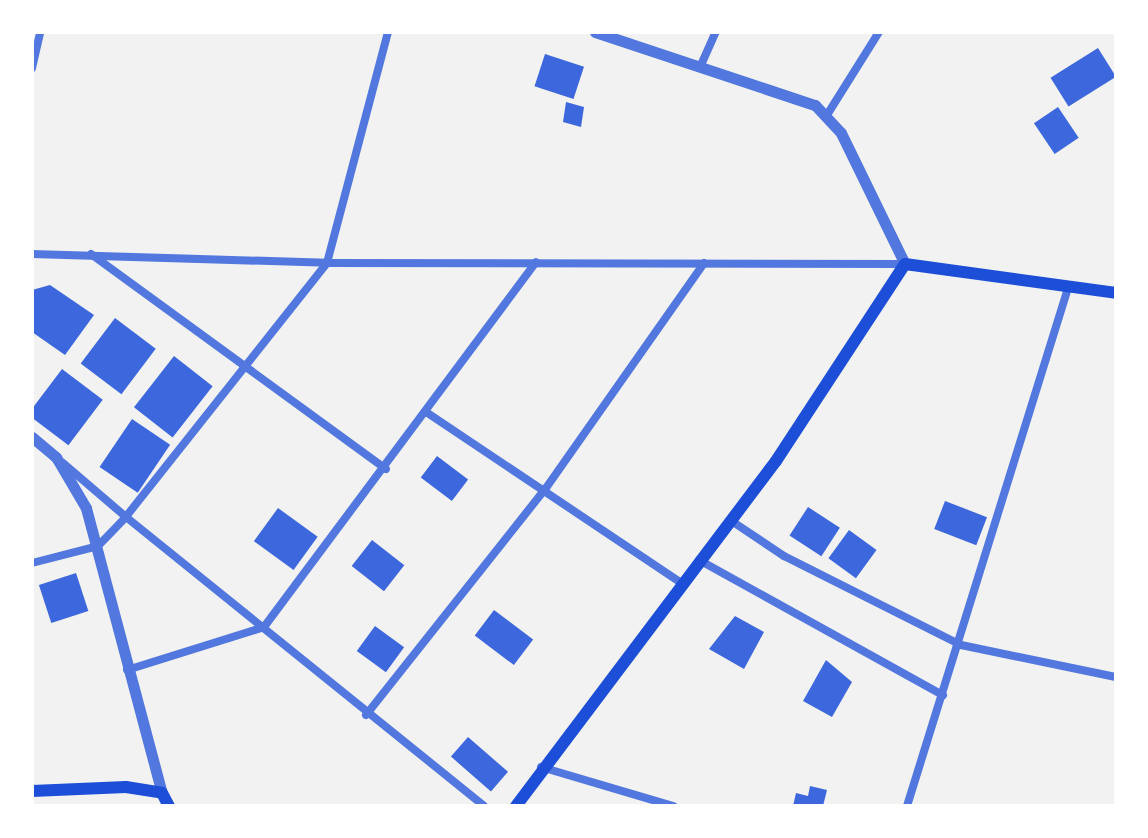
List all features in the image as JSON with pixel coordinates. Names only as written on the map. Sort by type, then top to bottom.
[{"type":"main road","points":[[516,806],[540,766],[730,520],[905,264],[1116,293]]},
{"type":"main road","points":[[32,791],[104,786],[162,793],[169,806]]},
{"type":"street","points":[[32,68],[40,32]]},
{"type":"street","points":[[32,563],[98,546],[126,517],[248,369],[327,263],[388,32]]},
{"type":"street","points":[[32,254],[90,253],[327,263],[905,264],[827,115],[803,99],[595,32]]},
{"type":"street","points":[[701,65],[716,32]]},
{"type":"street","points":[[827,115],[879,32]]},
{"type":"street","points":[[90,253],[386,469]]},
{"type":"street","points":[[125,671],[264,627],[429,414],[536,262]]},
{"type":"street","points":[[366,715],[546,488],[704,263]]},
{"type":"street","points":[[907,806],[961,645],[1068,288]]},
{"type":"street","points":[[429,414],[546,488],[681,583]]},
{"type":"street","points":[[32,437],[366,715],[484,806]]},
{"type":"street","points":[[56,457],[98,546],[125,671],[162,793]]},
{"type":"street","points":[[730,520],[784,556],[961,645],[1116,677]]},
{"type":"street","points":[[699,560],[943,695]]},
{"type":"street","points":[[540,766],[673,806]]},
{"type":"building","points":[[1098,48],[1116,77],[1069,107],[1051,78]]},
{"type":"building","points":[[545,54],[584,67],[573,99],[534,86]]},
{"type":"building","points":[[566,102],[584,107],[581,127],[563,122]]},
{"type":"building","points":[[1058,107],[1079,138],[1055,154],[1034,123]]},
{"type":"building","points":[[50,285],[94,315],[65,355],[32,332],[32,290]]},
{"type":"building","points":[[115,318],[156,349],[121,394],[81,364]]},
{"type":"building","points":[[174,356],[213,386],[173,437],[134,407]]},
{"type":"building","points":[[62,369],[103,400],[68,445],[32,418],[32,409]]},
{"type":"building","points":[[132,419],[170,445],[138,493],[100,467]]},
{"type":"building","points":[[437,456],[468,479],[452,501],[421,478]]},
{"type":"building","points":[[945,501],[987,517],[976,545],[934,529]]},
{"type":"building","points":[[808,507],[840,528],[821,556],[789,536]]},
{"type":"building","points":[[278,508],[318,537],[294,570],[254,541]]},
{"type":"building","points":[[849,530],[877,550],[856,578],[828,558]]},
{"type":"building","points":[[372,540],[404,565],[384,591],[352,566]]},
{"type":"building","points":[[76,573],[88,611],[51,623],[39,585]]},
{"type":"building","points":[[494,610],[533,639],[514,665],[475,636]]},
{"type":"building","points":[[735,616],[764,632],[744,669],[709,649]]},
{"type":"building","points":[[375,626],[404,647],[386,672],[357,651]]},
{"type":"building","points":[[826,660],[852,682],[832,717],[803,701]]},
{"type":"building","points":[[468,737],[508,772],[491,791],[451,757]]},
{"type":"building","points":[[810,786],[827,790],[823,806],[793,806],[796,793],[808,796]]}]
